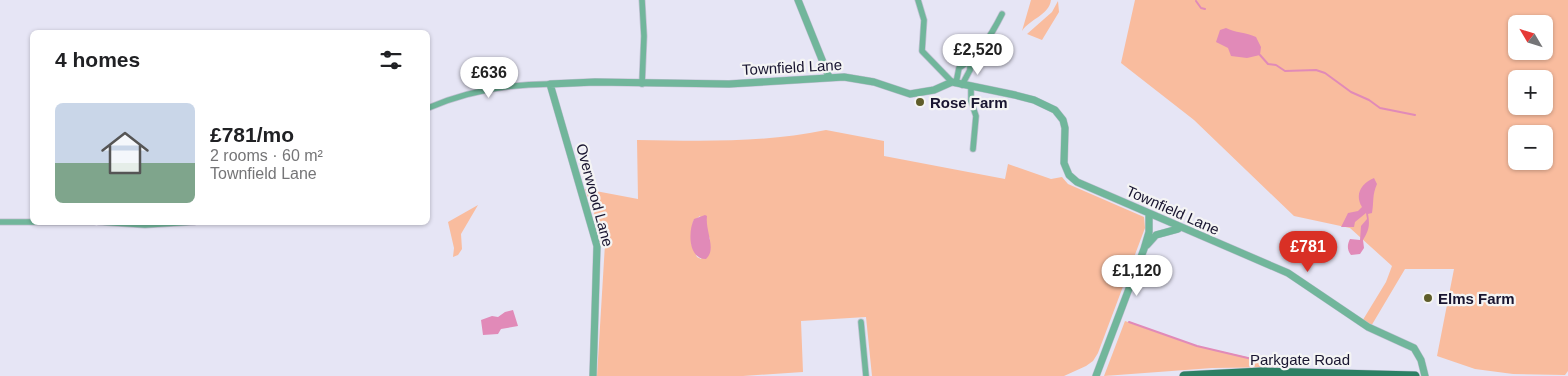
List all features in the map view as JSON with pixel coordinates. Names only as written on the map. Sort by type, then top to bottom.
[{"type":"main road","name":"Parkgate Road","points":[[1184,376],[1261,372],[1415,376]]},
{"type":"street","points":[[642,0],[644,36],[642,84]]},
{"type":"street","points":[[798,0],[828,77]]},
{"type":"street","points":[[918,0],[924,20],[922,51],[957,83]]},
{"type":"street","points":[[957,83],[959,68],[970,62],[1002,14]]},
{"type":"street","points":[[957,83],[970,70],[970,62]]},
{"type":"street","name":"Townfield Lane","points":[[430,107],[454,97],[494,87],[521,84],[729,84],[828,77],[844,77],[874,82],[910,94],[934,90],[957,83],[971,88],[1014,95],[1046,105],[1055,110],[1063,120],[1065,128],[1063,154],[1069,175],[1077,182],[1149,215],[1288,273],[1368,327],[1414,348],[1422,360],[1425,376]]},
{"type":"street","name":"Overwood Lane","points":[[550,84],[597,246],[593,376]]},
{"type":"street","points":[[971,88],[971,101],[976,116],[973,148]]},
{"type":"street","points":[[1096,376],[1144,250],[1149,215]]},
{"type":"street","points":[[0,222],[30,222]]},
{"type":"street","points":[[1144,250],[1156,234],[1180,228]]},
{"type":"street","points":[[861,322],[866,376]]},
{"type":"shaded area","points":[[1031,0],[1051,0],[1047,9],[1022,31]]},
{"type":"shaded area","points":[[1135,0],[1568,0],[1568,371],[1565,375],[1513,374],[1475,369],[1437,356],[1454,269],[1405,269],[1370,328],[1361,323],[1386,282],[1392,266],[1350,228],[1294,216],[1194,120],[1121,63]]},
{"type":"shaded area","points":[[1058,1],[1059,12],[1042,40],[1027,34],[1052,12]]},
{"type":"shaded area","points":[[1226,28],[1256,37],[1261,47],[1260,55],[1247,58],[1231,56],[1228,48],[1216,42],[1220,30]]},
{"type":"shaded area","points":[[826,130],[884,141],[884,156],[1005,179],[1008,164],[1051,179],[1062,177],[1068,184],[1144,217],[1145,228],[1098,353],[1093,361],[1064,376],[872,376],[866,317],[801,321],[803,372],[743,376],[597,376],[605,244],[585,189],[638,199],[637,140],[732,140]],"holes":[[[700,216],[710,239],[701,259],[697,257],[691,243],[693,221]]]},
{"type":"shaded area","points":[[1374,178],[1377,184],[1372,213],[1368,214],[1369,224],[1363,240],[1364,248],[1360,254],[1351,255],[1348,249],[1349,241],[1350,239],[1360,240],[1361,226],[1367,219],[1366,213],[1355,222],[1354,227],[1341,227],[1348,213],[1358,211],[1362,207],[1359,198],[1360,190]]},
{"type":"shaded area","points":[[478,205],[461,234],[462,249],[458,255],[453,257],[454,248],[448,222]]},
{"type":"shaded area","points":[[707,216],[711,245],[711,250],[706,259],[700,258],[693,250],[690,237],[694,219]]},
{"type":"shaded area","points":[[513,310],[518,326],[501,329],[498,334],[483,335],[481,320],[492,316],[498,317],[505,312]]},
{"type":"shaded area","points":[[1125,321],[1197,346],[1293,367],[1212,368],[1104,376]]},
{"type":"waterway","points":[[1196,1],[1201,8],[1205,9]]},
{"type":"waterway","points":[[1260,55],[1268,64],[1276,65],[1285,71],[1316,70],[1325,73],[1351,92],[1369,100],[1380,108],[1415,115]]},
{"type":"waterway","points":[[1129,322],[1197,346],[1269,363]]},
{"type":"place","name":"Rose Farm","points":[[920,102]]},
{"type":"place","name":"Elms Farm","points":[[1428,298]]}]
